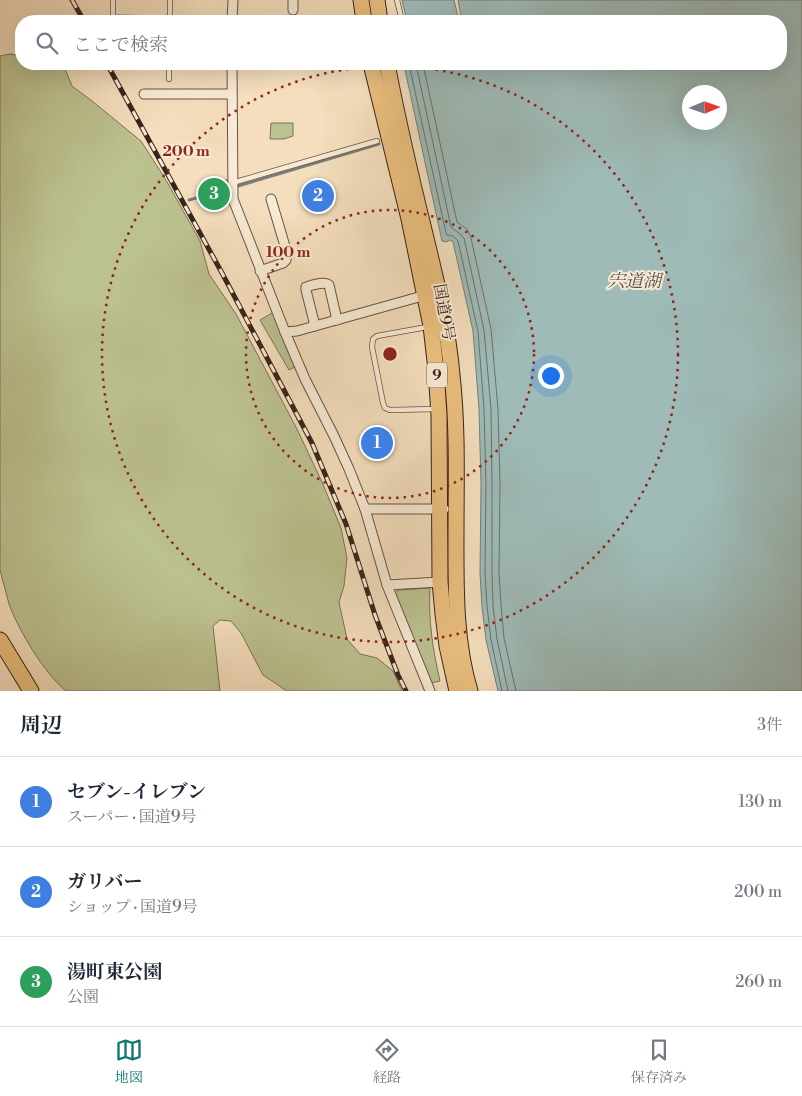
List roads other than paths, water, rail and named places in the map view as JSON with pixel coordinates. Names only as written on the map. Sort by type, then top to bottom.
[{"type":"highway","points":[[361,0],[363,15]]},
{"type":"highway","points":[[377,0],[379,15]]},
{"type":"highway","name":"国道9号","points":[[372,70],[426,295],[431,326],[439,409],[440,582],[442,614],[457,691]]},
{"type":"highway","name":"国道9号","points":[[388,70],[438,292],[452,374],[455,412],[456,581],[461,645],[470,691]]},
{"type":"highway","points":[[0,640],[31,691]]},
{"type":"highway","points":[[0,650],[24,691]]},
{"type":"street","points":[[232,15],[233,0]]},
{"type":"street","points":[[293,0],[293,10]]},
{"type":"street","points":[[232,70],[233,199],[260,271],[305,379],[349,469],[365,509],[387,585],[430,691]]},
{"type":"street","points":[[144,94],[231,94]]},
{"type":"street","points":[[260,271],[283,263],[286,260],[287,253],[271,199]]},
{"type":"street","points":[[315,326],[306,290],[306,287],[309,286],[323,283],[329,285],[337,320]]},
{"type":"street","points":[[285,332],[297,331],[426,295]]},
{"type":"street","points":[[365,509],[456,509]]},
{"type":"street","points":[[387,585],[440,582]]},
{"type":"lane","points":[[113,0],[113,15]]},
{"type":"lane","points":[[170,0],[170,15]]},
{"type":"lane","points":[[397,0],[401,15]]},
{"type":"lane","points":[[169,70],[169,79]]},
{"type":"lane","points":[[232,183],[377,141]]},
{"type":"lane","points":[[431,326],[377,336],[373,340],[372,347],[385,408],[390,410],[439,409]]},
{"type":"water","points":[[402,0],[454,0],[458,15],[406,15]]},
{"type":"water","name":"宍道湖","points":[[458,0],[802,0],[802,691],[498,691],[486,640],[482,607],[479,409],[473,331],[453,242],[450,240],[442,241],[405,70],[787,70],[787,15],[461,15]]},
{"type":"waterway","points":[[238,186],[379,144]]},
{"type":"waterway","points":[[189,200],[228,189]]},
{"type":"railway","points":[[72,0],[81,15]]},
{"type":"railway","points":[[110,70],[222,273],[312,443],[346,524],[375,615],[406,691]]},
{"type":"place","name":"湯町東公園","points":[[214,194]]},
{"type":"place","name":"ガリバー","points":[[318,196]]},
{"type":"place","name":"セブン-イレブン","points":[[377,443]]}]
